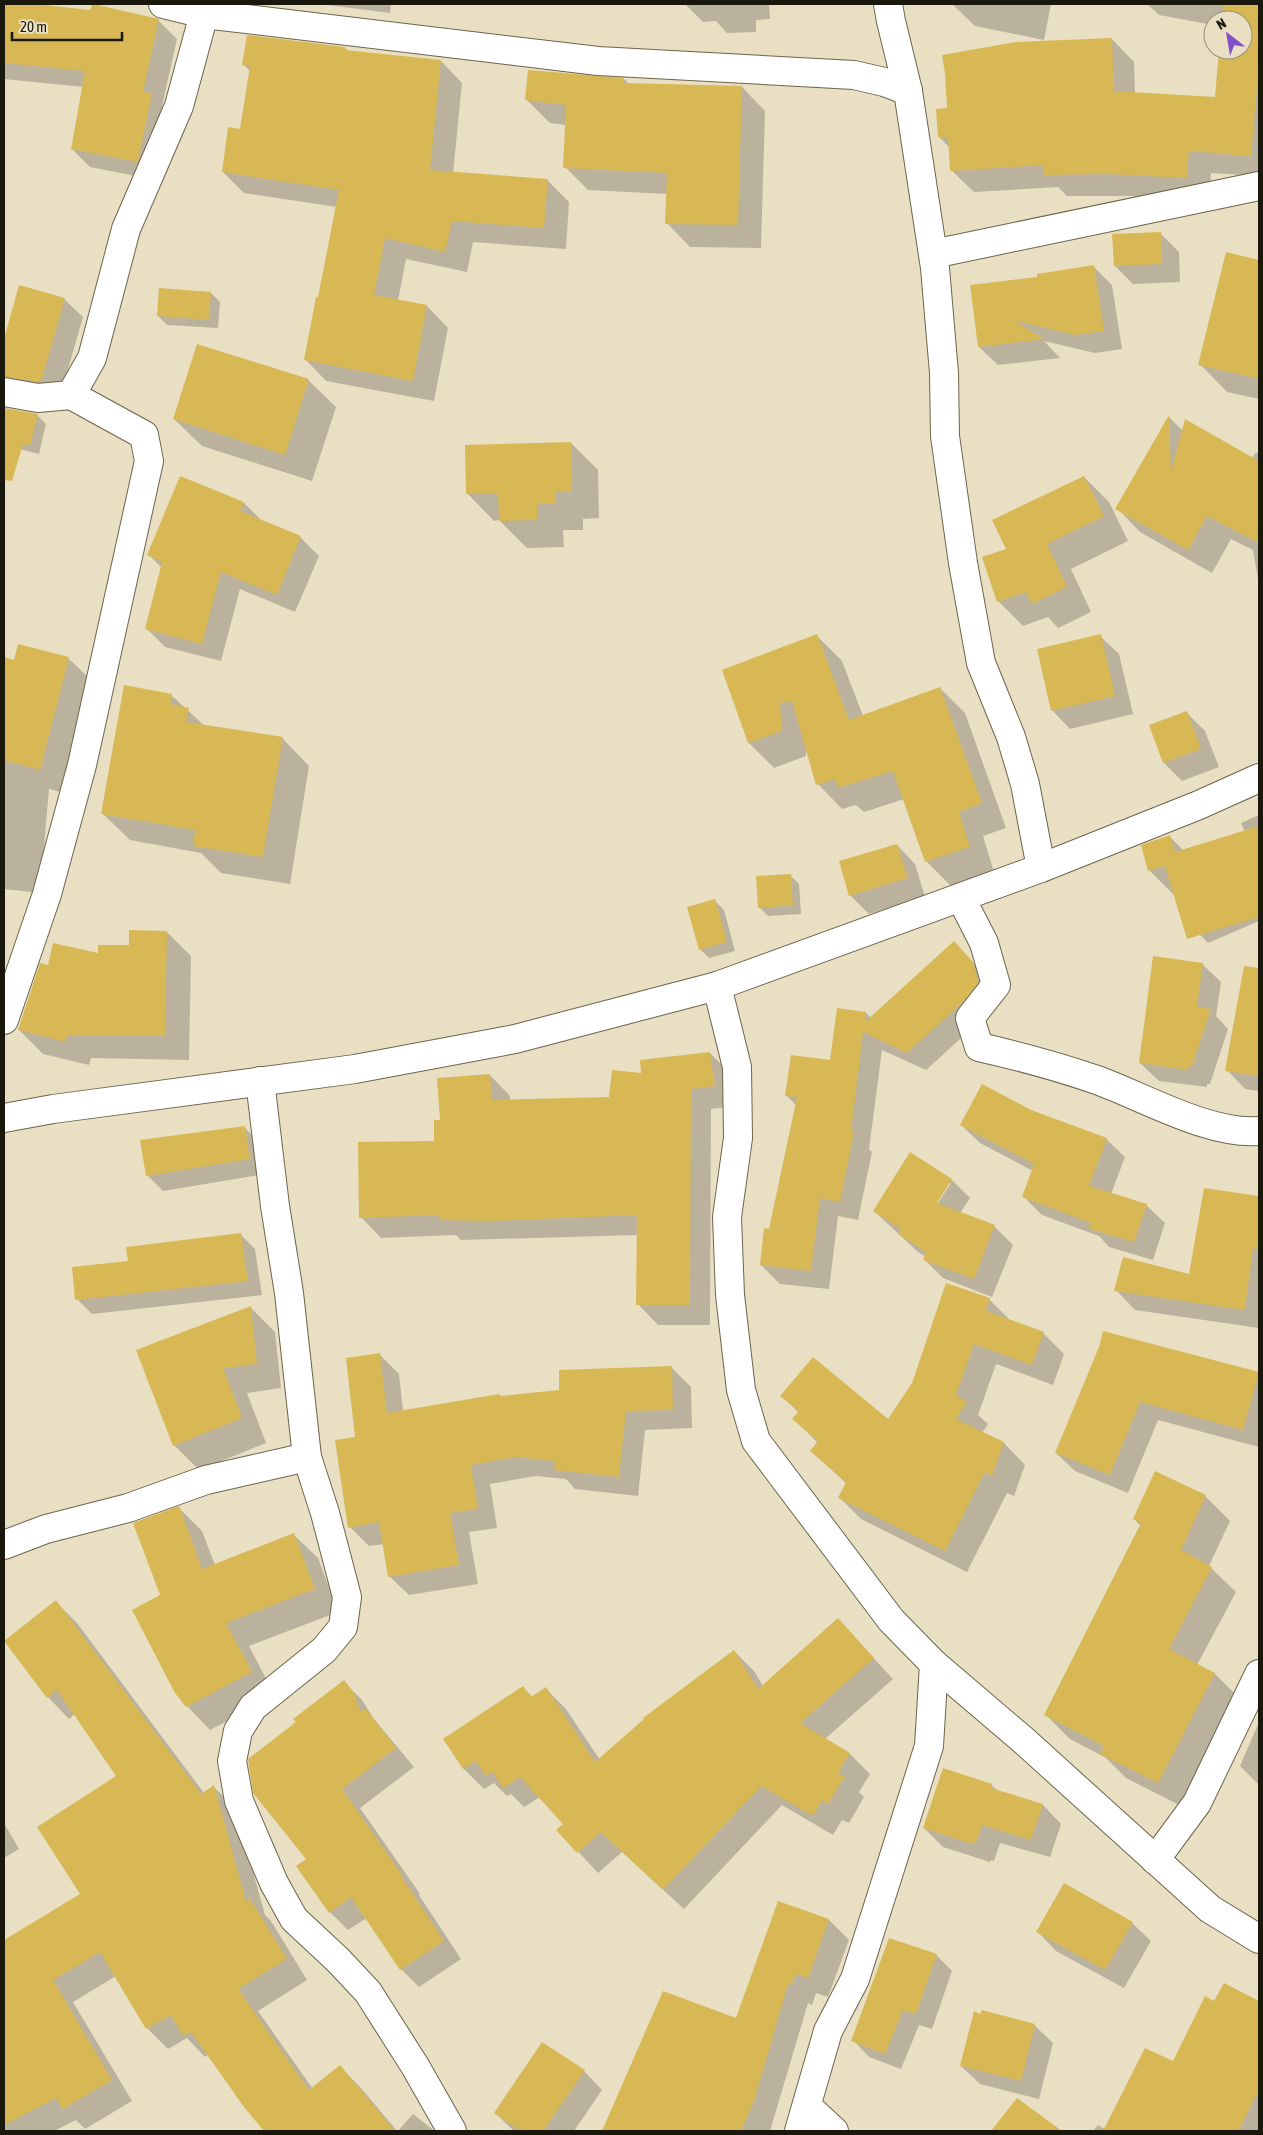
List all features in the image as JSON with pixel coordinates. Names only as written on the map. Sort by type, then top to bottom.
[{"type":"street","points":[[163,4],[204,14],[598,61],[854,75],[884,82],[908,91]]},
{"type":"street","points":[[888,4],[908,91],[933,254],[944,374],[945,436],[963,563],[982,663],[1011,737],[1025,784],[1041,868]]},
{"type":"street","points":[[71,395],[92,358],[126,229],[179,106],[204,14]]},
{"type":"street","points":[[933,254],[1259,186]]},
{"type":"street","points":[[4,392],[38,398],[71,395],[144,435],[150,461],[82,765],[47,894],[4,1020]]},
{"type":"street","points":[[4,1118],[53,1109],[355,1069],[515,1039],[717,986],[1041,868],[1199,805],[1259,778]]},
{"type":"street","points":[[961,898],[984,943],[996,985],[970,1018],[979,1047],[1097,1080],[1184,1116],[1242,1132],[1259,1131]]},
{"type":"street","points":[[717,986],[737,1067],[738,1138],[727,1217],[730,1295],[741,1390],[756,1441],[891,1620],[934,1664],[1022,1739],[1210,1909],[1259,1939]]},
{"type":"street","points":[[260,1081],[275,1206],[289,1293],[307,1457],[325,1513],[347,1597],[343,1626],[324,1650],[253,1707],[238,1731],[232,1760],[240,1800],[274,1883],[294,1919],[338,1960],[368,1992],[415,2066],[452,2131]]},
{"type":"street","points":[[4,1545],[46,1529],[128,1508],[206,1480],[307,1457]]},
{"type":"street","points":[[834,2131],[803,2119],[828,2030],[858,1970],[928,1746],[934,1664]]},
{"type":"street","points":[[1155,1860],[1197,1803],[1259,1674]]},
{"type":"building","points":[[4,4],[35,4],[90,10],[93,4],[159,19],[143,92],[152,93],[138,162],[71,149],[85,71],[4,63]]},
{"type":"building","points":[[1223,4],[1259,4],[1259,65],[1251,156],[1189,151],[1187,178],[1107,174],[1044,175],[1044,165],[950,171],[948,137],[938,137],[936,109],[947,108],[942,55],[1016,42],[1112,38],[1114,91],[1215,97],[1218,60],[1253,60],[1253,10],[1223,10]]},
{"type":"building","points":[[247,35],[345,47],[345,50],[441,60],[430,170],[548,179],[544,228],[452,221],[445,252],[385,238],[374,295],[427,305],[413,381],[304,360],[339,190],[222,172],[228,127],[240,129],[250,66],[242,65]]},
{"type":"building","points":[[528,70],[624,78],[624,83],[742,86],[738,225],[665,224],[667,173],[563,168],[566,105],[525,100]]},
{"type":"building","points":[[1161,232],[1162,264],[1114,266],[1112,234]]},
{"type":"building","points":[[1226,252],[1259,260],[1259,379],[1198,365]]},
{"type":"building","points":[[1094,265],[1104,331],[1075,335],[1013,320],[1044,339],[978,347],[970,285],[1037,277],[1037,274]]},
{"type":"building","points":[[19,285],[65,298],[41,382],[4,377],[4,339]]},
{"type":"building","points":[[159,288],[211,292],[209,320],[157,316]]},
{"type":"building","points":[[197,344],[309,379],[285,455],[173,419]]},
{"type":"building","points":[[4,408],[38,414],[30,446],[23,444],[12,481],[4,480]]},
{"type":"building","points":[[1169,415],[1171,472],[1185,419],[1259,461],[1259,543],[1207,516],[1188,550],[1115,509]]},
{"type":"building","points":[[571,442],[572,492],[556,492],[556,503],[537,504],[537,520],[499,521],[498,493],[466,494],[465,445]]},
{"type":"building","points":[[180,476],[244,502],[240,511],[301,536],[277,595],[221,572],[202,644],[145,629],[162,562],[147,555]]},
{"type":"building","points":[[1084,476],[1104,516],[1047,544],[1067,587],[1032,604],[1026,592],[997,602],[982,557],[1006,549],[992,520]]},
{"type":"building","points":[[817,634],[849,720],[940,687],[982,803],[959,812],[970,847],[925,862],[893,771],[838,788],[835,779],[816,785],[792,701],[780,703],[782,731],[748,743],[722,670]]},
{"type":"building","points":[[1101,634],[1115,696],[1051,711],[1037,649]]},
{"type":"building","points":[[18,644],[69,657],[40,770],[4,760],[4,657],[14,660]]},
{"type":"building","points":[[124,685],[172,694],[170,704],[189,708],[186,722],[283,737],[263,857],[193,846],[195,830],[101,814]]},
{"type":"building","points":[[1187,711],[1201,749],[1163,763],[1149,725]]},
{"type":"building","points":[[1259,826],[1259,917],[1187,939],[1165,866],[1148,871],[1141,845],[1170,835],[1175,852]]},
{"type":"building","points":[[897,844],[908,878],[849,896],[839,861]]},
{"type":"building","points":[[791,874],[793,905],[758,908],[756,876]]},
{"type":"building","points":[[715,899],[727,942],[699,950],[687,907]]},
{"type":"building","points":[[129,930],[167,931],[165,1036],[67,1035],[66,1042],[18,1030],[40,963],[48,965],[53,943],[98,953],[98,945],[129,945]]},
{"type":"building","points":[[954,941],[973,962],[979,982],[963,1002],[907,1053],[863,1032],[851,1131],[854,1132],[840,1202],[820,1198],[811,1271],[760,1265],[764,1228],[769,1229],[797,1097],[785,1096],[791,1055],[830,1060],[837,1008],[866,1012],[865,1022]]},
{"type":"building","points":[[1153,956],[1203,963],[1197,1007],[1211,1009],[1192,1066],[1189,1066],[1188,1070],[1139,1063]]},
{"type":"building","points":[[1244,966],[1259,968],[1259,1076],[1225,1071]]},
{"type":"building","points":[[710,1052],[715,1086],[691,1089],[690,1305],[636,1305],[637,1215],[489,1221],[439,1220],[439,1215],[359,1218],[358,1142],[434,1141],[434,1120],[440,1120],[437,1078],[490,1074],[492,1100],[609,1097],[612,1070],[641,1073],[640,1060]]},
{"type":"building","points":[[982,1084],[1031,1110],[1107,1138],[1089,1186],[1147,1204],[1134,1242],[1089,1229],[1091,1223],[1022,1197],[1034,1164],[960,1125]]},
{"type":"building","points":[[245,1126],[250,1159],[146,1176],[140,1140]]},
{"type":"building","points":[[910,1152],[952,1179],[937,1203],[995,1225],[974,1279],[923,1260],[926,1252],[898,1234],[901,1229],[873,1211]]},
{"type":"building","points":[[1204,1188],[1259,1196],[1259,1249],[1253,1248],[1245,1310],[1114,1291],[1123,1257],[1189,1274]]},
{"type":"building","points":[[241,1233],[248,1281],[75,1300],[72,1267],[128,1261],[126,1247]]},
{"type":"building","points":[[946,1283],[990,1298],[986,1311],[1044,1332],[1032,1365],[974,1344],[956,1395],[967,1402],[956,1419],[1004,1442],[992,1476],[985,1472],[945,1551],[838,1498],[846,1482],[810,1451],[818,1441],[792,1419],[799,1411],[780,1396],[813,1357],[888,1419],[912,1383]]},
{"type":"building","points":[[251,1306],[257,1364],[223,1368],[242,1418],[173,1446],[136,1350]]},
{"type":"building","points":[[1103,1331],[1259,1372],[1243,1430],[1140,1402],[1110,1475],[1055,1453],[1099,1347]]},
{"type":"building","points":[[380,1353],[387,1413],[499,1394],[500,1396],[559,1390],[559,1370],[672,1366],[673,1410],[626,1411],[619,1477],[554,1470],[555,1461],[516,1457],[471,1465],[478,1509],[450,1513],[459,1565],[388,1577],[379,1522],[348,1528],[335,1440],[355,1437],[346,1358]]},
{"type":"building","points":[[1155,1471],[1206,1495],[1181,1550],[1212,1567],[1169,1649],[1215,1673],[1158,1783],[1100,1754],[1104,1746],[1044,1715],[1141,1523],[1133,1519]]},
{"type":"building","points":[[179,1506],[202,1569],[294,1533],[315,1589],[226,1623],[252,1672],[186,1707],[175,1693],[132,1610],[160,1595],[133,1523]]},
{"type":"building","points":[[56,1600],[201,1794],[214,1785],[246,1901],[250,1899],[287,1959],[238,1989],[309,2090],[340,2065],[395,2131],[264,2131],[244,2107],[191,2032],[183,2036],[171,2015],[146,2029],[100,1952],[53,1980],[112,2080],[63,2109],[56,2098],[4,2125],[4,1940],[80,1894],[37,1827],[116,1776],[57,1690],[47,1698],[4,1641]]},
{"type":"building","points":[[838,1618],[874,1658],[800,1723],[850,1753],[838,1773],[845,1776],[828,1804],[822,1800],[813,1816],[761,1786],[663,1890],[601,1832],[577,1853],[556,1830],[563,1824],[520,1777],[503,1788],[493,1772],[486,1776],[476,1761],[463,1769],[443,1739],[523,1686],[531,1697],[546,1687],[595,1762],[643,1718],[734,1650],[758,1689]]},
{"type":"building","points":[[344,1680],[354,1693],[360,1711],[366,1709],[396,1748],[342,1789],[402,1875],[444,1941],[400,1970],[351,1897],[329,1913],[296,1866],[306,1859],[253,1793],[248,1759],[296,1722],[293,1719]]},
{"type":"building","points":[[943,1768],[992,1784],[991,1788],[1043,1804],[1031,1840],[982,1825],[976,1843],[973,1842],[972,1844],[923,1828]]},
{"type":"building","points":[[1064,1883],[1133,1922],[1105,1970],[1036,1932]]},
{"type":"building","points":[[778,1901],[829,1919],[808,1978],[796,1974],[791,1985],[788,1984],[754,2101],[741,2131],[602,2131],[663,1991],[736,2018]]},
{"type":"building","points":[[889,1938],[937,1954],[916,2014],[903,2010],[885,2054],[851,2041]]},
{"type":"building","points":[[1224,1983],[1259,2001],[1259,2090],[1238,2131],[1103,2131],[1145,2048],[1173,2061],[1205,1996],[1214,2001]]},
{"type":"building","points":[[982,2010],[1035,2024],[1021,2081],[960,2066],[974,2011],[980,2014]]},
{"type":"building","points":[[542,2042],[585,2070],[543,2131],[521,2131],[494,2113]]},
{"type":"building","points":[[1017,2098],[1062,2131],[991,2131]]}]
